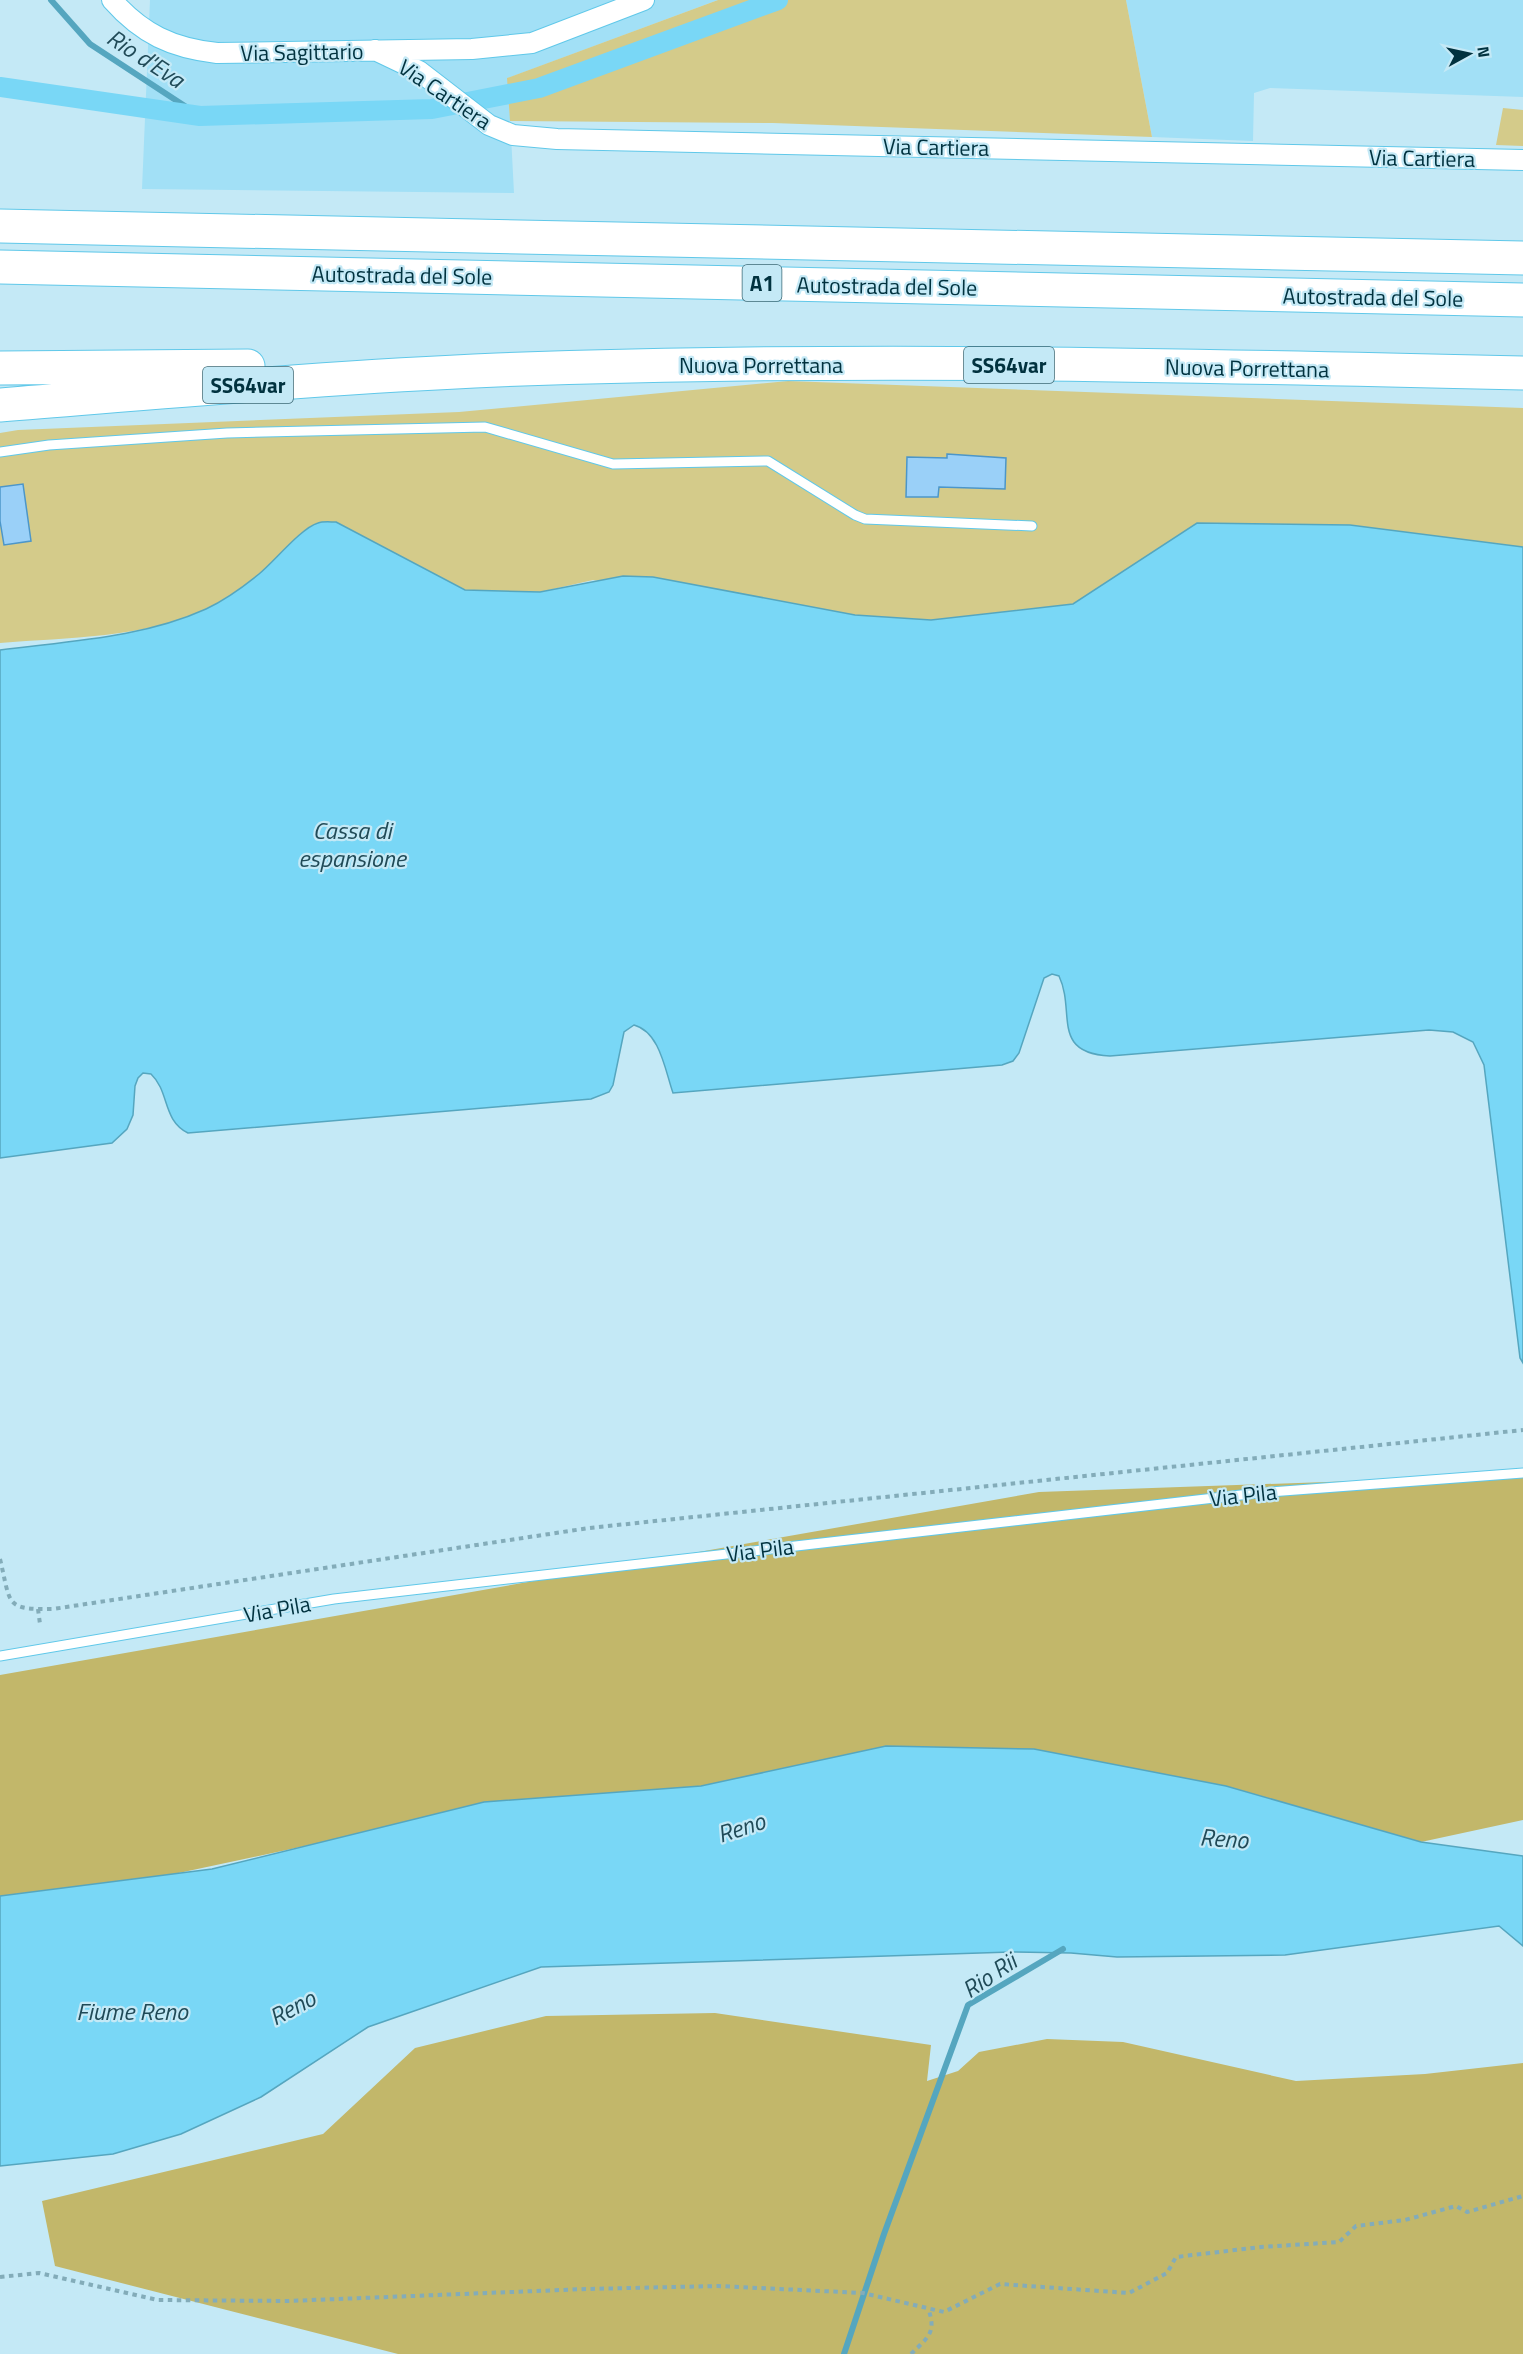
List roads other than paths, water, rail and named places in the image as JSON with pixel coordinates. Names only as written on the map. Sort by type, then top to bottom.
[{"type":"highway","name":"Autostrada del Sole","points":[[0,226],[1523,258]]},
{"type":"highway","name":"Autostrada del Sole","points":[[0,267],[1523,300]]},
{"type":"highway","name":"Nuova Porrettana","points":[[0,405],[262,384],[496,370],[699,366],[1039,365],[1523,373]]},
{"type":"highway","points":[[0,368],[394,366],[496,370]]},
{"type":"street","name":"Via Sagittario","points":[[112,0],[125,15],[160,40],[192,51],[217,53],[472,49],[532,43],[644,0]]},
{"type":"street","name":"Via Cartiera","points":[[375,50],[419,71],[489,125],[513,135],[557,140],[1523,160]]},
{"type":"lane","points":[[0,452],[49,445],[227,433],[485,427],[613,464],[768,461],[865,519],[1032,526]]},
{"type":"lane","name":"Via Pila","points":[[0,1656],[334,1599],[1258,1493],[1523,1473]]},
{"type":"water","name":"Cassa di espansione","points":[[322,522],[336,522],[465,590],[540,592],[623,576],[653,577],[855,615],[931,620],[1073,604],[1197,523],[1350,525],[1523,547],[1523,1363],[1520,1358],[1484,1065],[1473,1042],[1453,1032],[1429,1030],[1110,1056],[1091,1053],[1079,1047],[1072,1039],[1068,1028],[1064,990],[1059,976],[1052,974],[1044,978],[1019,1053],[1013,1061],[1002,1065],[673,1093],[656,1044],[650,1035],[634,1025],[624,1032],[613,1085],[609,1092],[591,1099],[188,1133],[174,1121],[157,1081],[151,1074],[143,1073],[135,1086],[133,1115],[127,1129],[112,1143],[0,1158],[0,650],[105,637],[182,619],[206,609],[240,588],[259,574],[311,526]]},
{"type":"water","name":"Fiume Reno","points":[[886,1746],[1034,1749],[1226,1786],[1421,1842],[1523,1856],[1523,1946],[1499,1926],[1285,1955],[1117,1957],[1071,1953],[1011,1952],[541,1967],[368,2027],[261,2097],[181,2134],[113,2154],[0,2166],[0,1896],[212,1869],[484,1802],[701,1786]]},
{"type":"waterway","name":"Rio d'Eva","points":[[51,0],[90,44],[200,116]]},
{"type":"waterway","points":[[0,87],[200,116],[432,109],[539,88],[778,0]]},
{"type":"waterway","name":"Rio Rii","points":[[844,2354],[884,2234],[968,2005],[1063,1949]]},
{"type":"water label","name":"Reno","points":[[741,1827]]},
{"type":"water label","name":"Reno","points":[[1224,1838]]},
{"type":"water label","name":"Reno","points":[[292,2007]]}]
